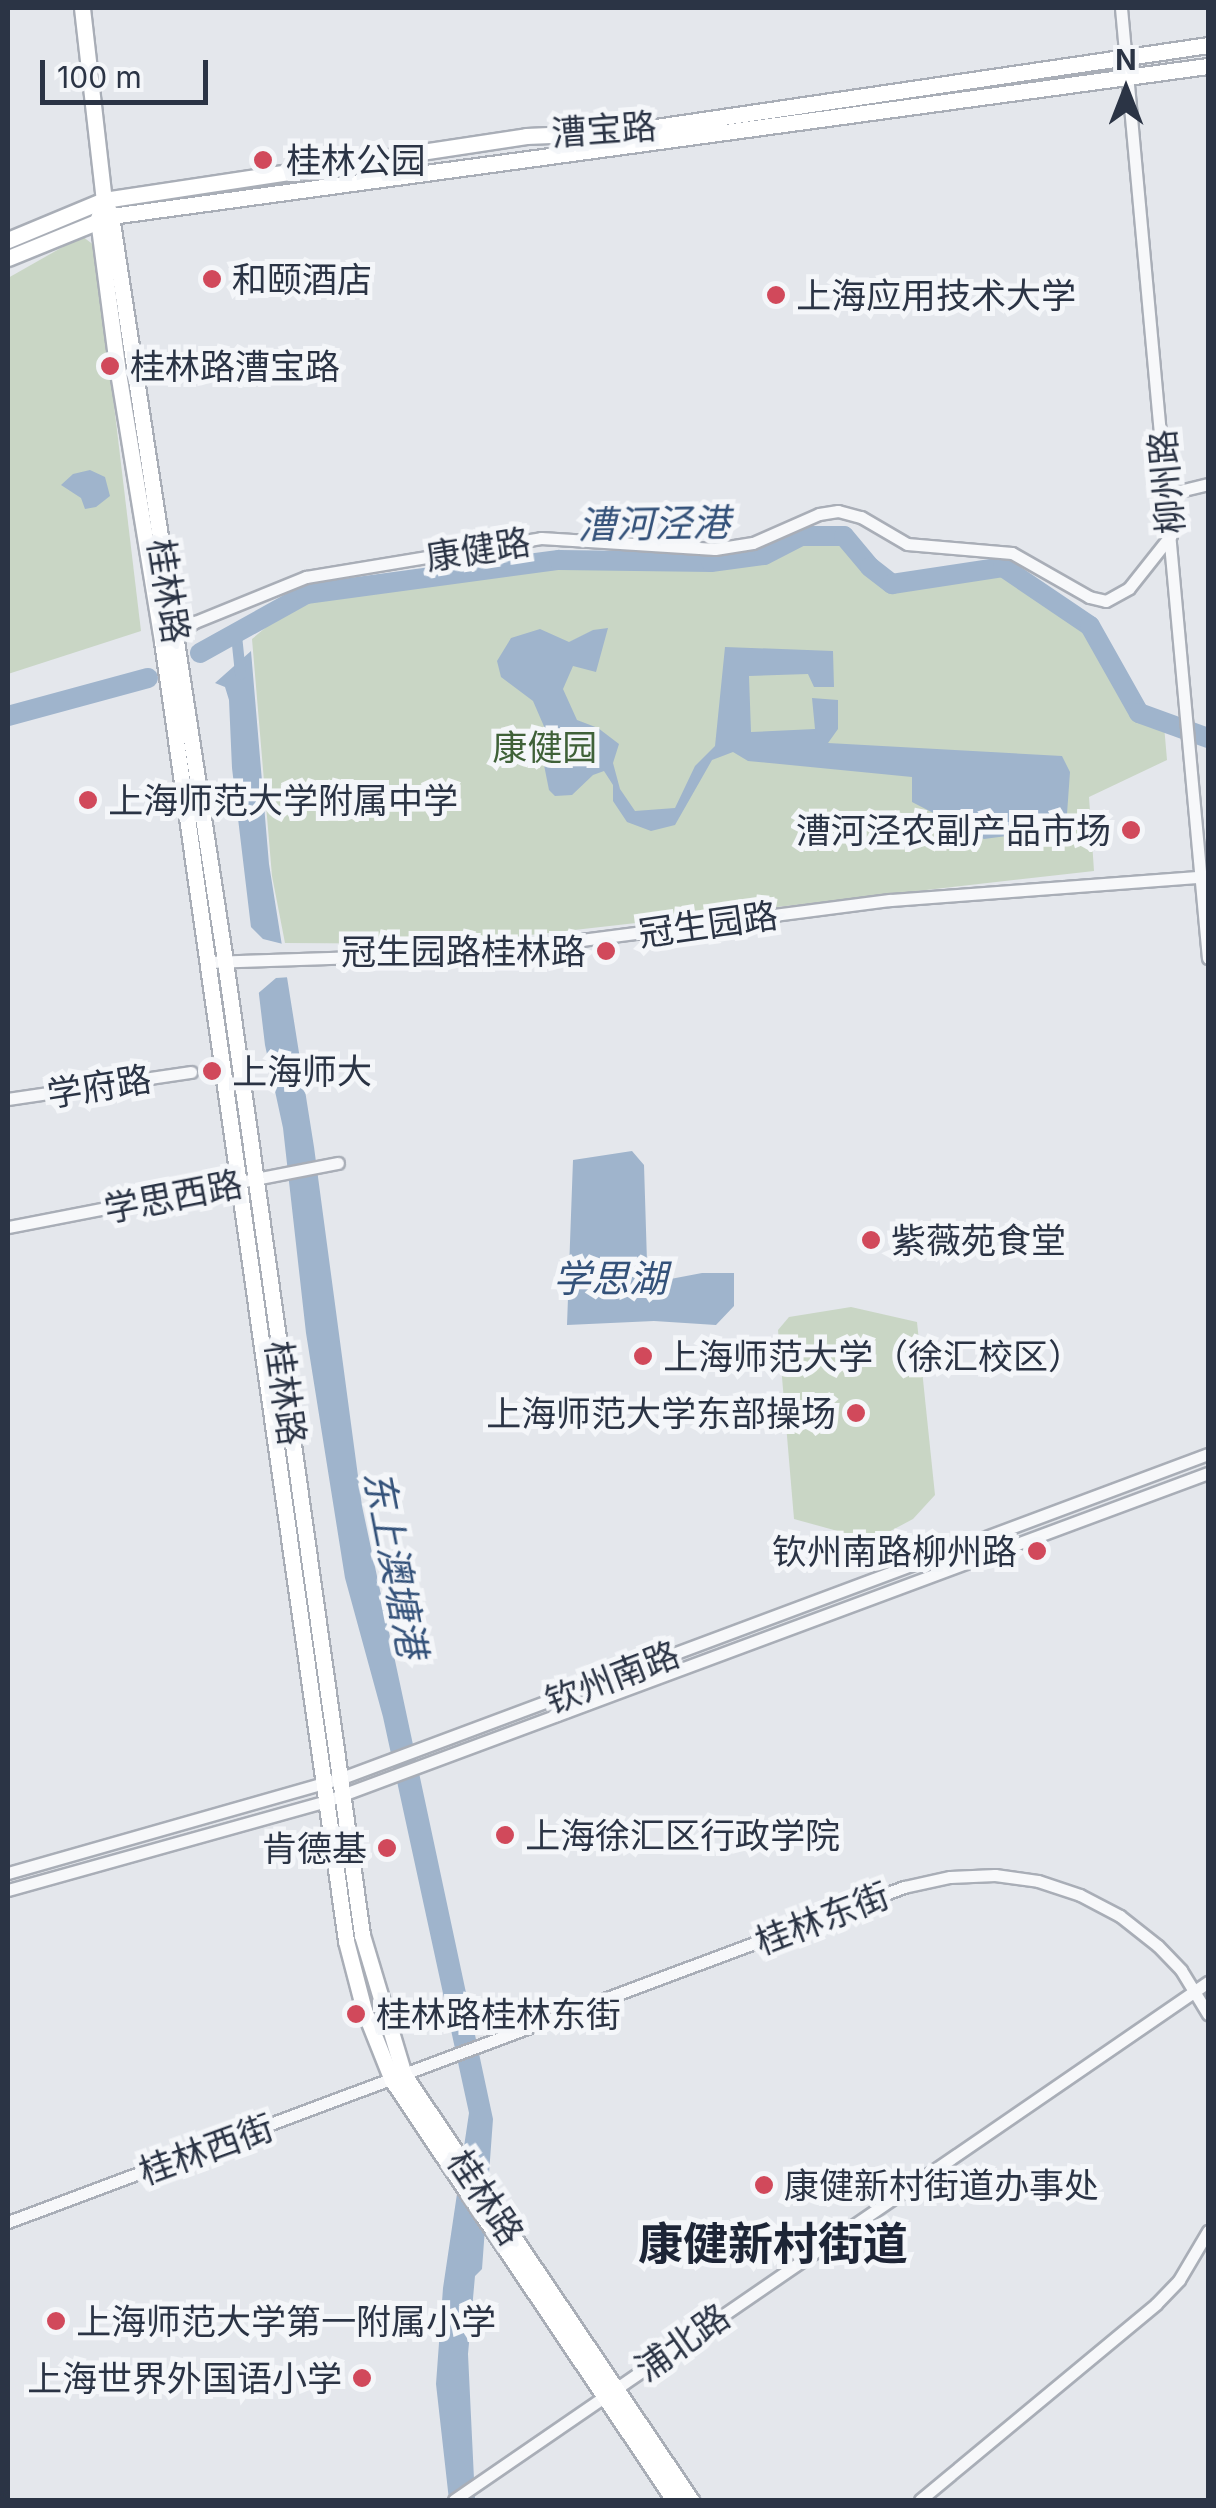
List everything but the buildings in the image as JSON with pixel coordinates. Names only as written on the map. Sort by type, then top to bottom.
[{"type":"main road","name":"桂林路","points":[[82,8],[105,218],[169,638],[225,962],[256,1180],[333,1790]]},
{"type":"main road","name":"漕宝路","points":[[8,240],[104,200],[526,136],[622,132],[1208,44]]},
{"type":"main road","name":"漕宝路","points":[[8,258],[105,218],[1208,66]]},
{"type":"main road","name":"桂林路","points":[[169,638],[238,1183],[333,1790],[362,1935],[398,2078],[453,2172],[502,2244],[692,2500]]},
{"type":"main road","name":"桂林路","points":[[398,2078],[502,2220],[674,2500]]},
{"type":"street","name":"柳州路","points":[[1121,8],[1205,876],[1208,958]]},
{"type":"street","points":[[1167,494],[1208,484]]},
{"type":"street","name":"康健路","points":[[169,638],[196,622],[306,577],[541,538],[715,549],[753,543],[819,514],[838,511],[861,517],[907,544],[1012,552],[1088,598],[1106,601],[1128,588],[1171,536]]},
{"type":"street","name":"冠生园路","points":[[207,962],[481,953],[890,900],[1205,876]]},
{"type":"street","name":"学府路","points":[[8,1099],[191,1072]]},
{"type":"street","name":"学思西路","points":[[8,1227],[332,1164]]},
{"type":"street","name":"钦州南路","points":[[8,1890],[333,1790],[382,1763],[421,1748],[1208,1454]]},
{"type":"street","name":"钦州南路","points":[[8,1872],[390,1777],[1208,1473]]},
{"type":"street","name":"桂林东街","points":[[398,2078],[904,1887],[950,1876],[995,1876],[1038,1882],[1080,1895],[1120,1916],[1158,1946],[1196,1990],[1208,2014]]},
{"type":"street","name":"浦北路","points":[[454,2500],[1208,1982]]},
{"type":"street","name":"桂林西街","points":[[8,2222],[398,2078]]},
{"type":"street","points":[[920,2500],[1156,2304],[1179,2280],[1208,2231]]},
{"type":"green space","points":[[82,236],[95,246],[141,631],[8,674],[8,278]]},
{"type":"green space","name":"康健园","points":[[801,536],[844,536],[870,567],[892,584],[1003,567],[1090,626],[1139,713],[1164,725],[1167,760],[1089,797],[1094,871],[450,944],[285,943],[272,876],[252,639],[306,594],[559,560],[711,562],[764,555]]},
{"type":"green space","name":"上海师范大学东部操场","points":[[851,1307],[917,1322],[935,1495],[913,1519],[883,1535],[863,1538],[794,1519],[778,1330],[789,1317]]},
{"type":"water","points":[[90,470],[105,477],[110,496],[96,507],[85,509],[81,498],[61,485],[73,474]]},
{"type":"water","points":[[608,628],[596,672],[573,666],[563,689],[577,720],[598,728],[619,744],[613,763],[620,789],[635,811],[675,808],[695,766],[715,746],[725,647],[833,651],[834,687],[814,687],[808,674],[749,676],[751,732],[815,729],[812,698],[838,700],[838,729],[828,743],[1062,756],[1070,772],[1066,828],[984,839],[912,802],[912,777],[748,761],[733,752],[712,760],[675,825],[651,831],[627,822],[613,801],[613,785],[604,771],[593,775],[572,795],[555,796],[549,790],[543,760],[546,731],[533,701],[501,677],[497,661],[511,638],[540,629],[569,642],[593,630]]},
{"type":"water","points":[[251,651],[269,864],[314,1147],[362,1506],[493,2119],[482,2269],[475,2276],[468,2354],[475,2500],[449,2500],[436,2384],[443,2288],[469,2113],[383,1717],[345,1578],[306,1333],[283,1128],[265,1045],[232,768],[229,700],[225,687],[215,683]]},
{"type":"water","name":"学思湖","points":[[632,1151],[644,1165],[647,1262],[660,1281],[702,1273],[734,1273],[734,1306],[716,1325],[654,1321],[567,1325],[573,1160]]},
{"type":"pier","points":[[245,921],[263,939],[287,945],[291,977],[276,978],[255,996]]},
{"type":"waterway","name":"漕河泾港","points":[[200,653],[306,594],[559,560],[711,562],[764,555],[801,536],[844,536],[870,567],[892,584],[1003,567],[1090,626],[1139,713],[1208,738]]},
{"type":"waterway","name":"东上澳塘港","points":[[236,635],[240,674]]},
{"type":"waterway","name":"漕河泾港","points":[[8,716],[148,678]]},
{"type":"place","name":"桂林公园","points":[[263,160]]},
{"type":"place","name":"和颐酒店","points":[[212,279]]},
{"type":"place","name":"上海应用技术大学","points":[[776,295]]},
{"type":"place","name":"桂林路漕宝路","points":[[110,366]]},
{"type":"place","name":"上海师范大学附属中学","points":[[88,800]]},
{"type":"place","name":"漕河泾农副产品市场","points":[[1131,830]]},
{"type":"place","name":"冠生园路桂林路","points":[[606,951]]},
{"type":"place","name":"上海师大","points":[[212,1071]]},
{"type":"place","name":"紫薇苑食堂","points":[[871,1240]]},
{"type":"place","name":"上海师范大学（徐汇校区）","points":[[643,1356]]},
{"type":"place","name":"上海师范大学东部操场","points":[[856,1413]]},
{"type":"place","name":"钦州南路柳州路","points":[[1037,1551]]},
{"type":"place","name":"上海徐汇区行政学院","points":[[505,1835]]},
{"type":"place","name":"肯德基","points":[[387,1848]]},
{"type":"place","name":"桂林路桂林东街","points":[[356,2014]]},
{"type":"place","name":"康健新村街道办事处","points":[[764,2185]]},
{"type":"place","name":"上海师范大学第一附属小学","points":[[56,2321]]},
{"type":"place","name":"上海世界外国语小学","points":[[362,2378]]},
{"type":"district","name":"康健新村街道","points":[[773,2244]]}]
